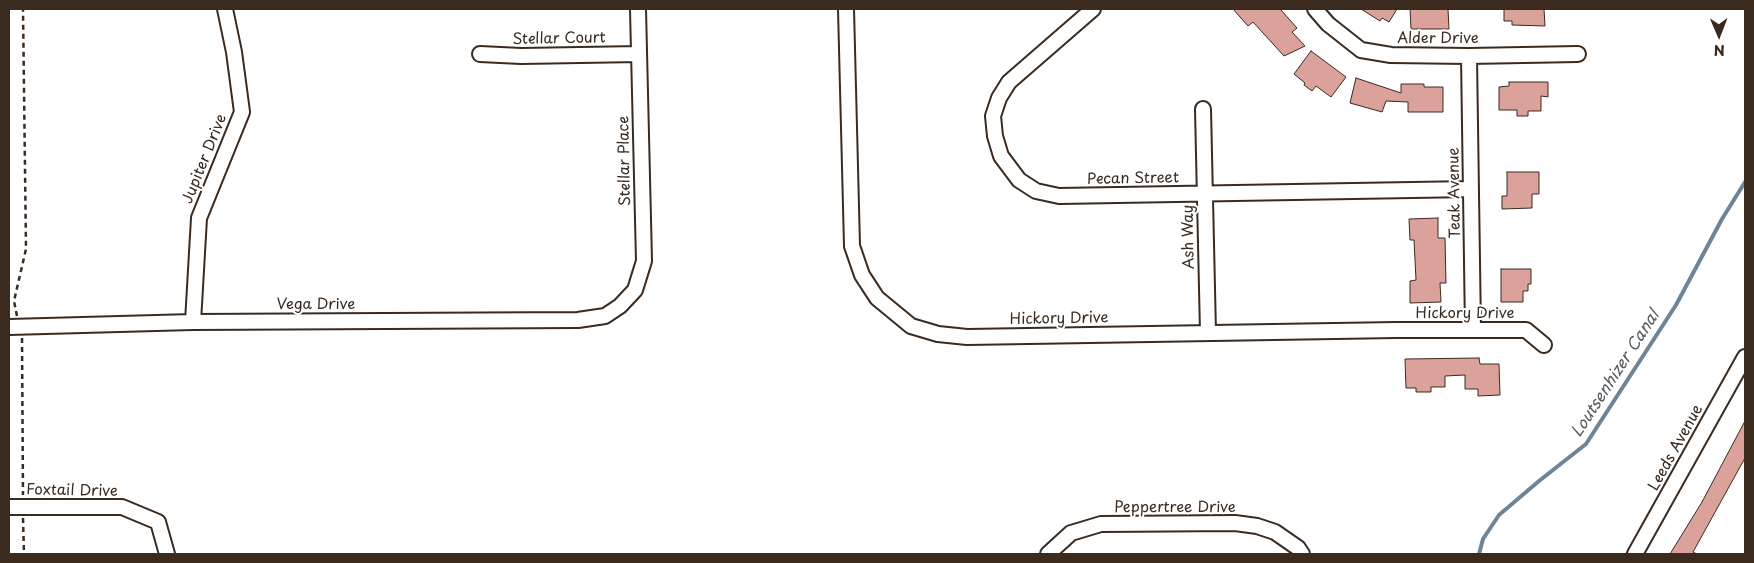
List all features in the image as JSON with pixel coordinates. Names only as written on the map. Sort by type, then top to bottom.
[{"type":"street","name":"Jupiter Drive","points":[[193,322],[199,218],[242,112],[234,52],[225,9]]},
{"type":"street","name":"Stellar Place","points":[[620,306],[635,290],[644,261],[638,9]]},
{"type":"street","name":"Hickory Drive","points":[[846,9],[852,246],[862,275],[877,298],[911,326],[938,334],[967,337],[1526,330],[1544,344]]},
{"type":"street","name":"Pecan Street","points":[[1093,9],[1009,82],[999,98],[993,116],[995,136],[1001,156],[1020,180],[1036,191],[1059,196],[1471,189]]},
{"type":"street","name":"Alder Drive","points":[[1315,9],[1328,24],[1361,50],[1391,56],[1578,54]]},
{"type":"street","name":"Stellar Court","points":[[480,54],[521,56],[639,54]]},
{"type":"street","name":"Teak Avenue","points":[[1469,56],[1473,330]]},
{"type":"street","name":"Ash Way","points":[[1203,109],[1208,333]]},
{"type":"street","name":"Vega Drive","points":[[14,327],[193,322],[578,320],[605,316],[620,306]]},
{"type":"street","name":"Leeds Avenue","points":[[1635,554],[1744,361]]},
{"type":"street","name":"Foxtail Drive","points":[[9,507],[122,507],[158,522],[168,554]]},
{"type":"street","name":"Peppertree Drive","points":[[1048,554],[1071,533],[1101,524],[1235,522],[1258,526],[1275,532],[1298,548],[1302,554]]},
{"type":"path","points":[[22,9],[26,248],[14,300],[14,327],[22,338],[24,554]]},
{"type":"building","points":[[1233,9],[1280,9],[1297,28],[1292,32],[1305,46],[1284,56],[1253,22],[1248,26]]},
{"type":"building","points":[[1361,9],[1397,9],[1389,22],[1382,18],[1380,21]]},
{"type":"building","points":[[1410,9],[1448,9],[1449,29],[1411,29]]},
{"type":"building","points":[[1504,9],[1544,9],[1545,26],[1512,25],[1512,21],[1504,21]]},
{"type":"building","points":[[1311,51],[1346,77],[1331,97],[1316,86],[1312,91],[1294,74]]},
{"type":"building","points":[[1356,78],[1401,93],[1401,84],[1424,84],[1424,87],[1443,87],[1443,112],[1408,112],[1408,102],[1386,101],[1382,112],[1350,103]]},
{"type":"building","points":[[1509,82],[1548,82],[1548,97],[1541,96],[1541,111],[1528,111],[1528,116],[1517,116],[1517,110],[1499,110],[1499,87],[1509,86]]},
{"type":"building","points":[[1507,172],[1539,172],[1539,194],[1532,194],[1532,208],[1502,209],[1502,196],[1507,196]]},
{"type":"building","points":[[1438,218],[1438,238],[1445,238],[1446,283],[1440,283],[1441,302],[1410,303],[1410,281],[1416,280],[1414,240],[1410,240],[1409,219]]},
{"type":"building","points":[[1501,269],[1531,269],[1531,284],[1528,284],[1528,291],[1523,291],[1523,302],[1501,302]]},
{"type":"building","points":[[1479,358],[1480,364],[1499,364],[1500,395],[1478,396],[1478,389],[1465,389],[1465,375],[1445,376],[1445,387],[1431,387],[1431,392],[1416,392],[1416,388],[1406,388],[1405,359]]},
{"type":"building","points":[[1745,421],[1745,458],[1693,552],[1697,554],[1670,554],[1702,502]]},
{"type":"waterway","name":"Loutsenhizer Canal","points":[[1479,554],[1483,539],[1499,515],[1586,444],[1676,305],[1722,219],[1745,182]]}]
